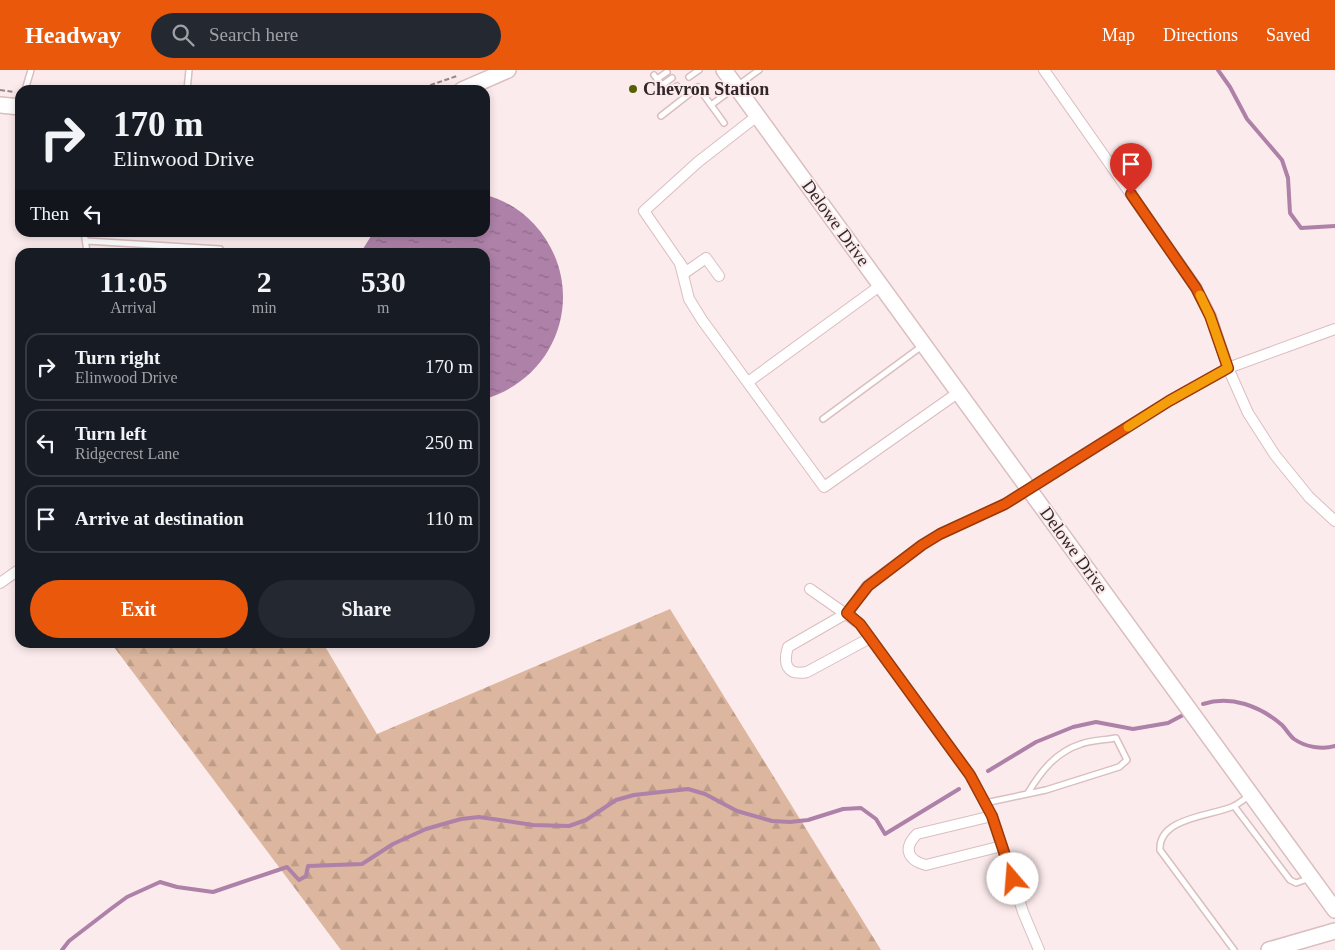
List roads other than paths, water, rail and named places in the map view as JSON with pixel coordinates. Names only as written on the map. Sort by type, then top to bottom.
[{"type":"street","points":[[460,83],[508,70]]},
{"type":"street","name":"Delowe Drive","points":[[724,70],[1335,910]]},
{"type":"street","points":[[1044,70],[1196,288],[1210,316],[1228,368],[1248,413],[1274,455],[1309,497],[1335,521]]},
{"type":"street","points":[[0,105],[15,106]]},
{"type":"street","points":[[719,276],[706,258],[686,272],[644,211],[698,162],[758,116]]},
{"type":"street","points":[[680,263],[689,299],[702,320],[824,487],[959,392]]},
{"type":"street","points":[[748,382],[881,285]]},
{"type":"street","points":[[870,638],[807,672],[800,673],[787,666],[785,658],[788,647],[847,613],[868,586],[922,545],[940,534],[1005,504],[1169,401],[1228,368],[1335,329]]},
{"type":"street","points":[[0,583],[15,572]]},
{"type":"street","points":[[810,589],[847,613],[860,624],[970,775],[992,816],[1023,912],[1039,950]]},
{"type":"street","points":[[992,816],[917,834],[909,842],[908,853],[915,862],[926,865],[1002,846]]},
{"type":"street","points":[[1268,950],[1335,931]]},
{"type":"lane","points":[[26,85],[31,70]]},
{"type":"lane","points":[[188,85],[189,70]]},
{"type":"lane","points":[[689,77],[699,70]]},
{"type":"lane","points":[[711,105],[756,71]]},
{"type":"lane","points":[[667,72],[656,77],[668,92],[677,86]]},
{"type":"lane","points":[[662,85],[672,78]]},
{"type":"lane","points":[[661,116],[698,88],[724,123]]},
{"type":"lane","points":[[85,237],[87,248]]},
{"type":"lane","points":[[86,241],[203,248]]},
{"type":"lane","points":[[823,419],[924,344]]},
{"type":"lane","points":[[985,803],[1028,793],[1118,767],[1127,760],[1116,738],[1081,744],[1052,759],[1028,793]]},
{"type":"lane","points":[[1234,950],[1160,850],[1160,845],[1162,836],[1168,830],[1191,818],[1234,806],[1251,794]]},
{"type":"lane","points":[[1234,806],[1290,880],[1296,883],[1312,878]]},
{"type":"water","points":[[490,197],[511,206],[534,224],[551,248],[560,273],[563,300],[559,325],[549,349],[533,370],[511,387],[490,397],[490,248],[364,248],[370,237],[490,237]]},
{"type":"waterway","points":[[1218,70],[1230,87],[1247,119],[1282,160],[1288,178],[1290,213],[1301,228],[1335,226]]},
{"type":"waterway","points":[[1203,704],[1224,701],[1245,704],[1273,718],[1298,742],[1320,748],[1335,746]]},
{"type":"waterway","points":[[988,771],[1036,742],[1073,727],[1096,722],[1133,729],[1168,723],[1185,714]]},
{"type":"waterway","points":[[62,950],[69,941],[127,897],[160,882],[177,887],[213,892],[287,867],[299,880],[306,876],[308,866],[362,864],[393,844],[426,829],[461,819],[479,817],[533,825],[569,826],[586,820],[616,800],[634,795],[688,789],[705,794],[737,811],[772,821],[808,820],[843,809],[861,808],[876,819],[885,834],[959,789]]},
{"type":"place","name":"Chevron Station","points":[[633,89]]}]
